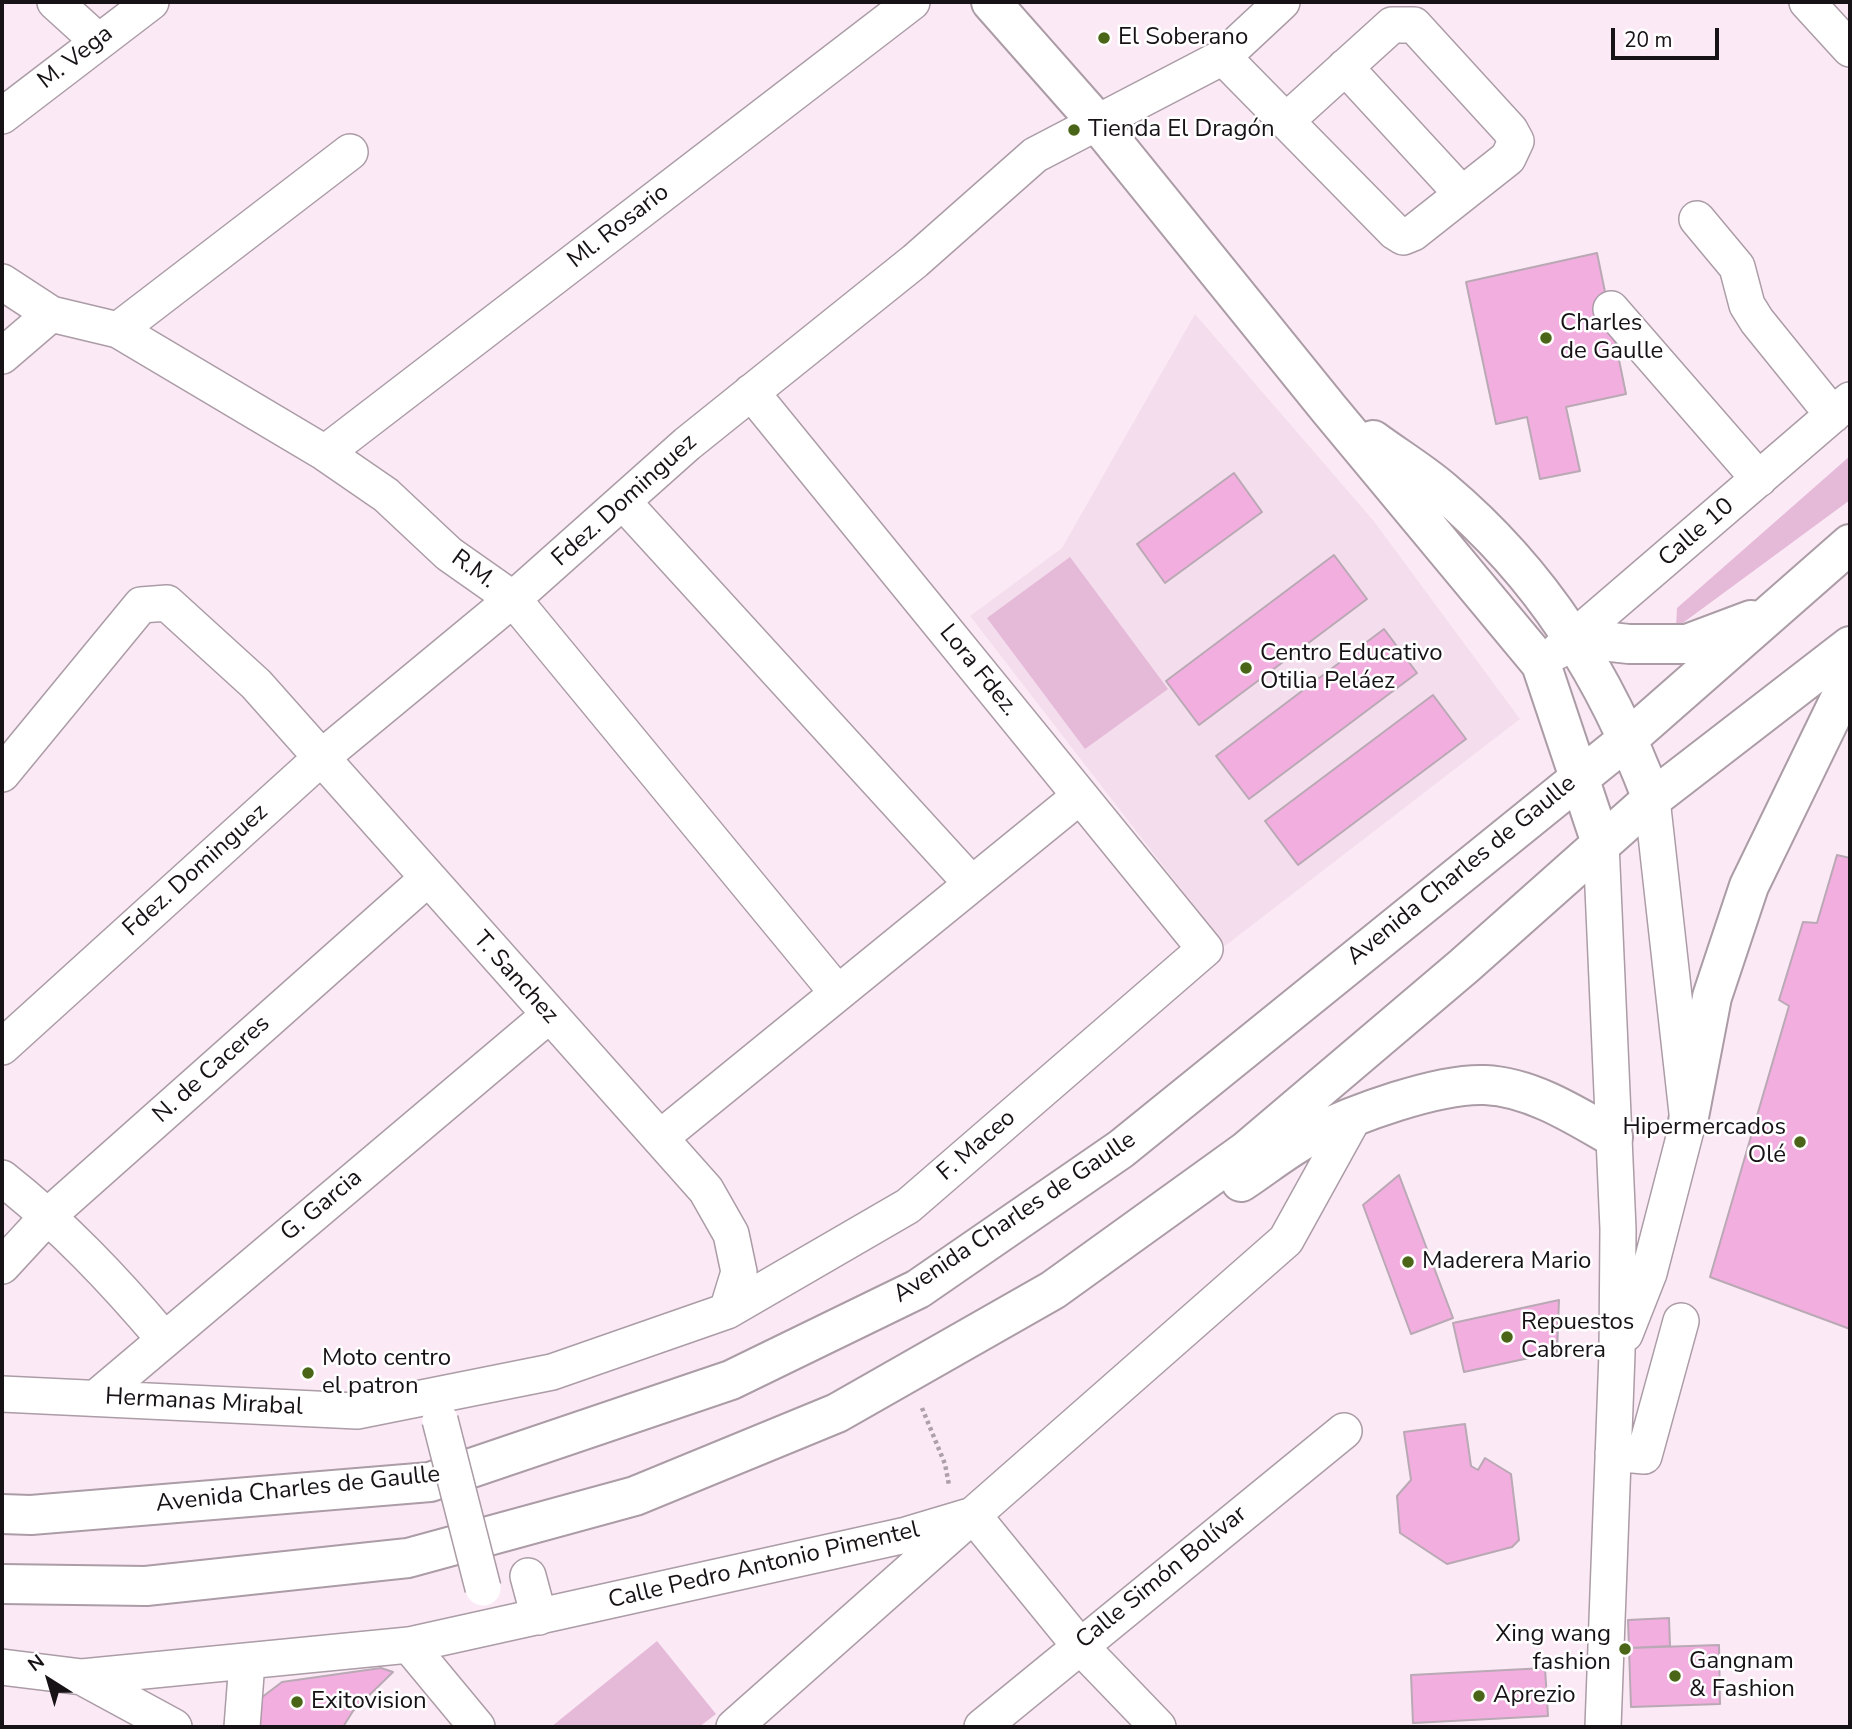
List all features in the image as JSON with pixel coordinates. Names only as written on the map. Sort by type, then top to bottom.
[{"type":"main road","points":[[991,2],[1096,121],[1329,409],[1541,664],[1601,844]]},
{"type":"main road","points":[[1329,409],[1442,490],[1524,569],[1575,638],[1629,738],[1652,799]]},
{"type":"main road","name":"Avenida Charles de Gaulle","points":[[2,1514],[31,1515],[430,1482],[731,1380],[918,1289],[1121,1149],[1578,776],[1629,738],[1850,544]]},
{"type":"main road","points":[[1575,638],[1629,644],[1687,644],[1772,611]]},
{"type":"main road","points":[[2,1584],[146,1586],[408,1558],[635,1496],[837,1413],[1053,1290],[1246,1151],[1464,966],[1652,799],[1850,646]]},
{"type":"main road","points":[[1688,1122],[1712,997],[1749,886],[1850,678]]},
{"type":"main road","points":[[1053,1290],[1083,1285],[1311,1136],[1354,1117],[1433,1092],[1485,1085],[1527,1094],[1567,1111],[1613,1137]]},
{"type":"street","points":[[55,2],[98,41]]},
{"type":"street","name":"M. Vega","points":[[2,116],[151,2]]},
{"type":"street","name":"Ml. Rosario","points":[[325,453],[912,2]]},
{"type":"street","name":"Fdez. Dominguez","points":[[2,1047],[322,757],[513,599],[624,503],[687,444],[915,261],[1034,155],[1223,57],[1282,2]]},
{"type":"street","points":[[1807,2],[1850,49]]},
{"type":"street","points":[[1223,57],[1286,121],[1403,237],[1413,233],[1508,158],[1516,141],[1510,130],[1414,25],[1392,25],[1286,121]]},
{"type":"street","points":[[1345,67],[1462,194]]},
{"type":"street","points":[[118,330],[350,152]]},
{"type":"street","points":[[1697,219],[1737,267],[1747,305],[1757,321],[1842,408]]},
{"type":"street","name":"R.M.","points":[[2,282],[51,314],[118,330],[325,453],[386,495],[449,554],[513,599],[836,991]]},
{"type":"street","points":[[1611,309],[1759,479]]},
{"type":"street","points":[[2,356],[51,314]]},
{"type":"street","name":"Lora Fdez.","points":[[751,392],[1205,949]]},
{"type":"street","name":"Calle 10","points":[[1541,664],[1575,638],[1842,408]]},
{"type":"street","points":[[624,503],[971,883]]},
{"type":"street","name":"T. Sanchez","points":[[2,775],[141,605],[167,603],[256,684],[548,1016],[706,1190],[731,1234],[738,1272],[727,1311]]},
{"type":"street","points":[[660,1138],[836,991],[1080,796]]},
{"type":"street","points":[[1617,1359],[1648,1273],[1688,1122],[1652,799]]},
{"type":"street","points":[[1601,844],[1618,1229],[1617,1359],[1603,1727]]},
{"type":"street","name":"N. de Caceres","points":[[2,1266],[49,1215],[427,879]]},
{"type":"street","name":"F. Maceo","points":[[727,1311],[908,1206],[1205,949]]},
{"type":"street","name":"G. Garcia","points":[[97,1397],[548,1016]]},
{"type":"street","name":"Calle Pedro Antonio Pimentel","points":[[2,1667],[82,1677],[409,1645],[906,1535],[964,1517],[1286,1240],[1354,1117]]},
{"type":"street","points":[[2,1178],[49,1215],[121,1289],[164,1339]]},
{"type":"street","name":"Hermanas Mirabal","points":[[2,1394],[357,1411],[459,1407],[727,1311]]},
{"type":"street","points":[[1613,1453],[1644,1456],[1681,1321],[1617,1359]]},
{"type":"street","points":[[459,1407],[483,1588]]},
{"type":"street","name":"Calle Simón Bolívar","points":[[982,1727],[1344,1431]]},
{"type":"street","points":[[734,1727],[964,1517],[1079,1645],[1158,1727]]},
{"type":"street","points":[[528,1576],[538,1617]]},
{"type":"street","points":[[409,1645],[477,1727]]},
{"type":"street","points":[[242,1727],[247,1662]]},
{"type":"street","points":[[82,1677],[174,1727]]},
{"type":"path","points":[[907,1373],[964,1517]]},
{"type":"shaded area","name":"Centro Educativo Otilia Peláez","points":[[1195,314],[1373,520],[1520,719],[1225,946],[970,616],[1062,548]]},
{"type":"shaded area","points":[[1850,456],[1850,500],[1676,628],[1677,608]]},
{"type":"shaded area","points":[[1070,557],[1168,689],[1085,749],[987,618]]},
{"type":"shaded area","points":[[657,1641],[716,1714],[699,1727],[551,1727]]},
{"type":"building","name":"Charles de Gaulle","points":[[1597,253],[1626,394],[1566,407],[1580,471],[1540,479],[1527,417],[1496,424],[1466,282]]},
{"type":"building","points":[[1234,473],[1262,512],[1165,583],[1137,544]]},
{"type":"building","points":[[1334,555],[1367,599],[1199,725],[1166,681]]},
{"type":"building","points":[[1384,629],[1417,673],[1249,799],[1216,756]]},
{"type":"building","points":[[1433,695],[1466,739],[1298,865],[1265,821]]},
{"type":"building","name":"Hipermercados Olé","points":[[1837,855],[1850,858],[1850,1329],[1710,1277],[1789,1006],[1779,1000],[1803,922],[1817,923]]},
{"type":"building","name":"Maderera Mario","points":[[1399,1175],[1453,1318],[1411,1334],[1363,1205]]},
{"type":"building","name":"Repuestos Cabrera","points":[[1559,1300],[1557,1352],[1464,1372],[1453,1323]]},
{"type":"building","points":[[1465,1424],[1471,1466],[1478,1470],[1485,1458],[1511,1474],[1519,1540],[1512,1547],[1447,1564],[1400,1533],[1397,1496],[1411,1480],[1404,1432]]},
{"type":"building","points":[[1669,1618],[1670,1646],[1629,1648],[1628,1620]]},
{"type":"building","name":"Gangnam & Fashion","points":[[1719,1645],[1720,1704],[1631,1707],[1629,1648]]},
{"type":"building","points":[[381,1668],[393,1672],[353,1711],[343,1727],[253,1727],[257,1701],[282,1682]]},
{"type":"building","name":"Aprezio","points":[[1545,1668],[1548,1716],[1413,1723],[1411,1675]]},
{"type":"place","name":"El Soberano","points":[[1104,38]]},
{"type":"place","name":"Tienda El Dragón","points":[[1074,130]]},
{"type":"place","name":"Charles de Gaulle","points":[[1546,338]]},
{"type":"place","name":"Centro Educativo Otilia Peláez","points":[[1246,668]]},
{"type":"place","name":"Hipermercados Olé","points":[[1800,1142]]},
{"type":"place","name":"Maderera Mario","points":[[1408,1262]]},
{"type":"place","name":"Repuestos Cabrera","points":[[1507,1337]]},
{"type":"place","name":"Moto centro el patron","points":[[308,1373]]},
{"type":"place","name":"Xing wang fashion","points":[[1625,1649]]},
{"type":"place","name":"Gangnam & Fashion","points":[[1675,1676]]},
{"type":"place","name":"Aprezio","points":[[1479,1696]]},
{"type":"place","name":"Exitovision","points":[[297,1702]]}]
